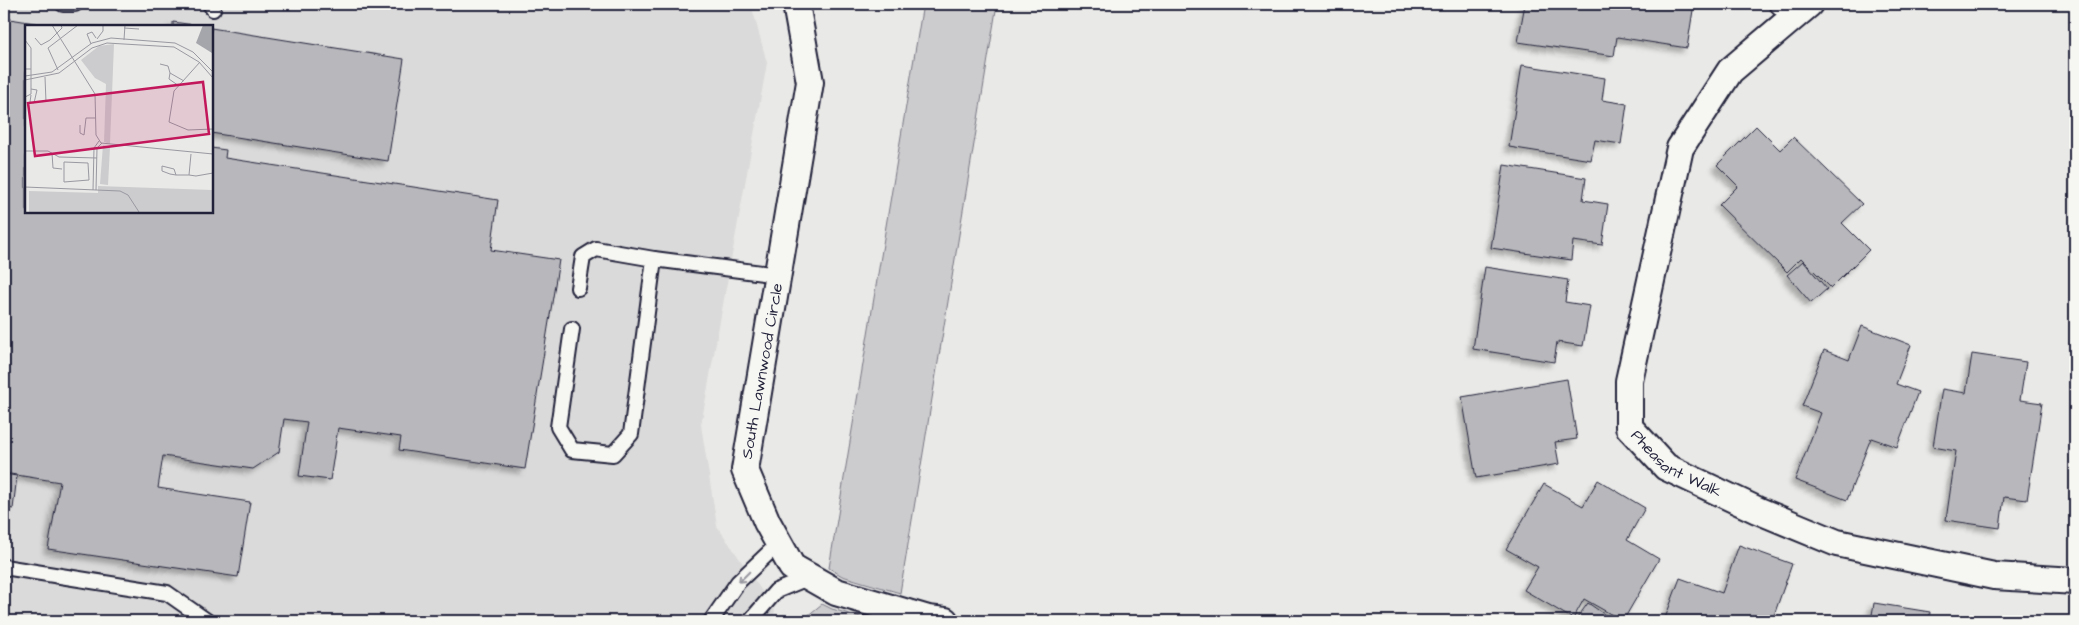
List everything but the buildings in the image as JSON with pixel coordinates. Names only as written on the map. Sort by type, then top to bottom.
[{"type":"street","name":"South Lawnwood Circle","points":[[796,4],[810,82],[745,470],[767,522],[792,567],[836,592],[945,621]]},
{"type":"street","name":"Pheasant Walk","points":[[1792,9],[1730,71],[1680,148],[1629,381],[1629,427],[1666,467],[1757,510],[1837,543],[1994,576],[2075,581]]},
{"type":"lane","points":[[63,4],[75,4]]},
{"type":"lane","points":[[578,288],[583,257],[596,249],[654,259],[778,275]]},
{"type":"lane","points":[[572,329],[558,427],[572,450],[613,454],[631,434],[654,259]]},
{"type":"lane","points":[[710,621],[738,582],[779,543]]},
{"type":"lane","points":[[4,567],[167,593],[204,620]]},
{"type":"lane","points":[[750,621],[776,591],[810,577]]},
{"type":"shaded area","points":[[4,4],[751,4],[767,63],[701,425],[717,526],[775,610],[773,621],[4,621]]},
{"type":"shaded area","points":[[923,4],[997,4],[900,593],[842,576],[829,568]]},
{"type":"shaded area","points":[[822,604],[832,609],[875,621],[801,621]]}]
